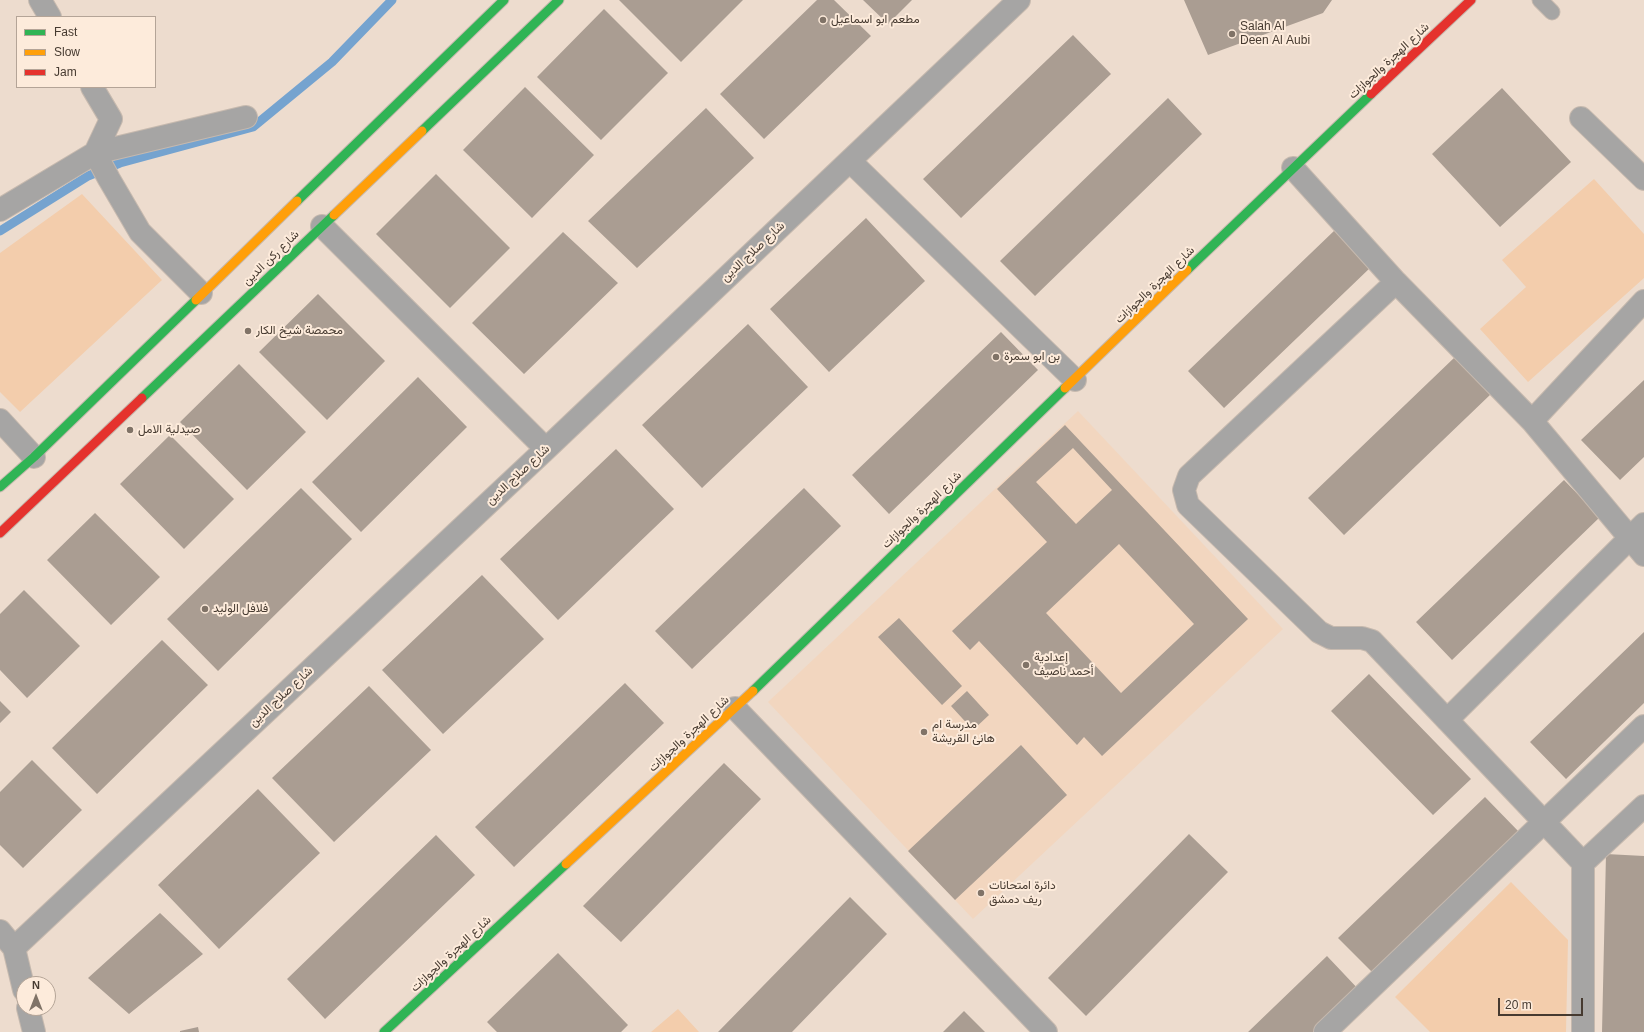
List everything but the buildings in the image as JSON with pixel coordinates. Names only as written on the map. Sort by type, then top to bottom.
[{"type":"street","points":[[40,0],[49,16]]},
{"type":"street","name":"شارع ركن الدين","points":[[0,487],[34,457],[504,0]]},
{"type":"street","name":"شارع ركن الدين","points":[[0,533],[559,0]]},
{"type":"street","name":"شارع صلاح الدين","points":[[14,948],[546,449],[1019,0]]},
{"type":"street","name":"شارع الهجرة والجوازات","points":[[384,1032],[735,708],[1293,168],[1471,0]]},
{"type":"street","points":[[93,88],[111,119],[96,153],[108,179],[140,232],[201,293]]},
{"type":"street","points":[[0,210],[96,153],[246,117]]},
{"type":"street","points":[[1581,118],[1644,179]]},
{"type":"street","points":[[850,161],[1075,380]]},
{"type":"street","points":[[1293,168],[1396,282],[1532,421],[1636,531],[1644,555]]},
{"type":"street","points":[[322,226],[546,449]]},
{"type":"street","points":[[1396,282],[1189,476],[1184,490],[1188,506],[1319,632],[1331,638],[1362,638],[1372,641],[1583,863],[1583,1032]]},
{"type":"street","points":[[1532,421],[1644,301]]},
{"type":"street","points":[[0,420],[34,457]]},
{"type":"street","points":[[1447,720],[1636,531]]},
{"type":"street","points":[[735,708],[1046,1032]]},
{"type":"street","points":[[1325,1032],[1644,726]]},
{"type":"street","points":[[1583,863],[1644,806]]},
{"type":"street","points":[[0,931],[14,948],[21,976]]},
{"type":"street","points":[[30,1016],[34,1032]]},
{"type":"lane","points":[[1540,0],[1552,12]]},
{"type":"shaded area","points":[[1594,179],[1644,234],[1644,278],[1528,382],[1480,329],[1526,287],[1502,260]]},
{"type":"shaded area","points":[[82,194],[162,280],[20,412],[0,392],[0,253]]},
{"type":"shaded area","name":"إعدادية أحمد ناصيف","points":[[1078,411],[1283,629],[973,919],[768,702]]},
{"type":"shaded area","points":[[1511,882],[1568,940],[1566,1032],[1430,1032],[1395,997]]},
{"type":"shaded area","points":[[678,1009],[699,1032],[651,1032]]},
{"type":"waterway","points":[[0,231],[88,176],[120,163],[253,127],[332,62],[392,0]]},
{"type":"traffic: fast","points":[[297,201],[504,0]]},
{"type":"traffic: fast","points":[[422,131],[559,0]]},
{"type":"traffic: fast","points":[[1187,270],[1371,94]]},
{"type":"traffic: fast","points":[[142,398],[334,215]]},
{"type":"traffic: fast","points":[[0,487],[34,457],[196,300]]},
{"type":"traffic: fast","points":[[753,691],[1065,388]]},
{"type":"traffic: fast","points":[[384,1032],[566,864]]},
{"type":"traffic: slow","points":[[334,215],[422,131]]},
{"type":"traffic: slow","points":[[196,300],[297,201]]},
{"type":"traffic: slow","points":[[1065,388],[1187,270]]},
{"type":"traffic: slow","points":[[566,864],[753,691]]},
{"type":"traffic: jam","points":[[1371,94],[1471,0]]},
{"type":"traffic: jam","points":[[0,533],[142,398]]},
{"type":"place","name":"مطعم ابو اسماعيل","points":[[823,20]]},
{"type":"place","name":"Salah Al Deen Al Aubi","points":[[1232,34]]},
{"type":"place","name":"محمصة شيخ الكار","points":[[248,331]]},
{"type":"place","name":"بن ابو سمرة","points":[[996,357]]},
{"type":"place","name":"صيدلية الامل","points":[[130,430]]},
{"type":"place","name":"فلافل الوليد","points":[[205,609]]},
{"type":"place","name":"إعدادية أحمد ناصيف","points":[[1026,665]]},
{"type":"place","name":"مدرسة ام هانئ القريشة","points":[[924,732]]},
{"type":"place","name":"دائرة امتحانات ريف دمشق","points":[[981,893]]}]
